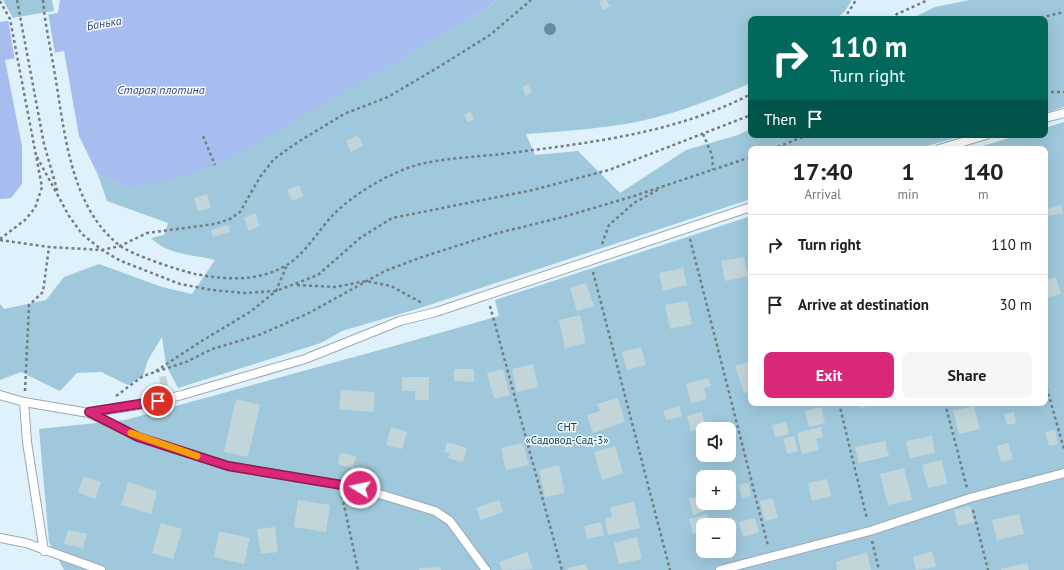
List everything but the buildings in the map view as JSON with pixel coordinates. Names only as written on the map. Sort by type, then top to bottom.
[{"type":"lane","points":[[1048,117],[1064,113]]},
{"type":"lane","points":[[949,146],[976,138]]},
{"type":"lane","points":[[0,395],[24,402],[89,412],[145,404],[182,395],[305,359],[400,320],[436,312],[687,227],[748,208]]},
{"type":"lane","points":[[24,402],[27,442],[44,551]]},
{"type":"lane","points":[[89,412],[138,437],[228,466],[360,488],[435,511],[450,522],[486,570]]},
{"type":"lane","points":[[720,570],[870,531],[970,498],[1064,473]]},
{"type":"lane","points":[[0,538],[26,543],[44,551],[101,570]]},
{"type":"path","points":[[17,0],[44,144],[59,198]]},
{"type":"path","points":[[43,0],[66,141],[83,197],[99,225],[120,246],[160,263],[187,272],[220,279],[244,278],[268,273],[287,264],[297,257],[351,198],[375,184],[417,165],[600,142],[674,126],[736,102],[748,96]]},
{"type":"path","points":[[0,239],[49,246],[102,250],[120,246],[147,233],[215,224],[230,219],[240,212],[260,177],[274,160],[298,142],[344,114],[388,98],[490,36],[531,0]]},
{"type":"path","points":[[846,16],[856,0]]},
{"type":"path","points":[[895,16],[928,0]]},
{"type":"path","points":[[0,1],[10,19],[42,187],[35,208],[25,220],[0,239]]},
{"type":"path","points":[[1047,16],[1064,12]]},
{"type":"path","points":[[1048,92],[1064,92]]},
{"type":"path","points":[[37,157],[69,216],[82,234],[102,250],[121,261],[180,284],[212,290],[244,292],[276,291],[296,285],[318,275],[360,238],[392,218],[534,190],[609,170],[748,116]]},
{"type":"path","points":[[704,134],[712,155],[713,170]]},
{"type":"path","points":[[203,136],[215,165]]},
{"type":"path","points":[[780,146],[800,138]]},
{"type":"path","points":[[107,409],[112,400],[128,386],[143,376],[186,362],[212,349],[259,334],[307,314],[366,281],[419,258],[494,234],[563,217],[748,158]]},
{"type":"path","points":[[667,185],[634,203],[609,225],[593,260],[670,570]]},
{"type":"path","points":[[687,227],[771,556]]},
{"type":"path","points":[[24,402],[29,306],[43,292],[49,246]]},
{"type":"path","points":[[153,374],[200,342],[250,312],[276,291],[287,264]]},
{"type":"path","points":[[296,285],[335,287],[366,281],[391,286],[416,299],[436,312]]},
{"type":"path","points":[[488,295],[562,570]]},
{"type":"path","points":[[1048,393],[1064,449]]},
{"type":"path","points":[[840,406],[880,570]]},
{"type":"path","points":[[340,485],[358,570]]},
{"type":"green space","points":[[3,0],[52,0],[54,11],[13,18]]},
{"type":"green space","points":[[496,0],[852,0],[845,11],[839,16],[748,16],[748,84],[734,90],[665,115],[629,123],[569,131],[526,134],[535,155],[578,151],[620,193],[686,150],[738,135],[748,130],[748,138],[955,138],[927,146],[748,146],[748,200],[417,309],[342,331],[321,343],[178,388],[166,365],[162,337],[148,360],[143,376],[128,385],[101,372],[77,373],[60,391],[21,372],[0,380],[0,304],[4,309],[46,300],[64,277],[99,264],[162,287],[192,294],[215,260],[182,254],[158,244],[151,238],[164,235],[168,223],[107,201],[98,175],[129,189],[385,67],[485,9]]},
{"type":"green space","points":[[970,0],[1064,0],[1064,107],[1048,112],[1048,16],[917,16],[935,7]]},
{"type":"green space","name":"СНТ «Садовод-Сад-3»","points":[[1064,122],[1064,570],[64,570],[49,542],[39,429],[125,420],[499,316],[495,300],[748,217],[748,406],[1048,406],[1048,146],[982,146],[1010,138],[1048,138],[1048,127]]},
{"type":"water","name":"Старая плотина","points":[[60,0],[496,0],[485,9],[249,148],[215,165],[183,176],[129,189],[98,175],[79,136],[64,51],[5,60],[22,146],[22,184],[11,198],[0,199],[0,22],[58,13]]},
{"type":"pier","points":[[48,12],[55,54],[15,61],[8,19]]},
{"type":"slow traffic","points":[[131,433],[138,437],[197,456]]},
{"type":"route","points":[[158,401],[89,412],[138,437],[228,466],[360,488]]},
{"type":"water label","name":"Банька","points":[[104,23]]}]
